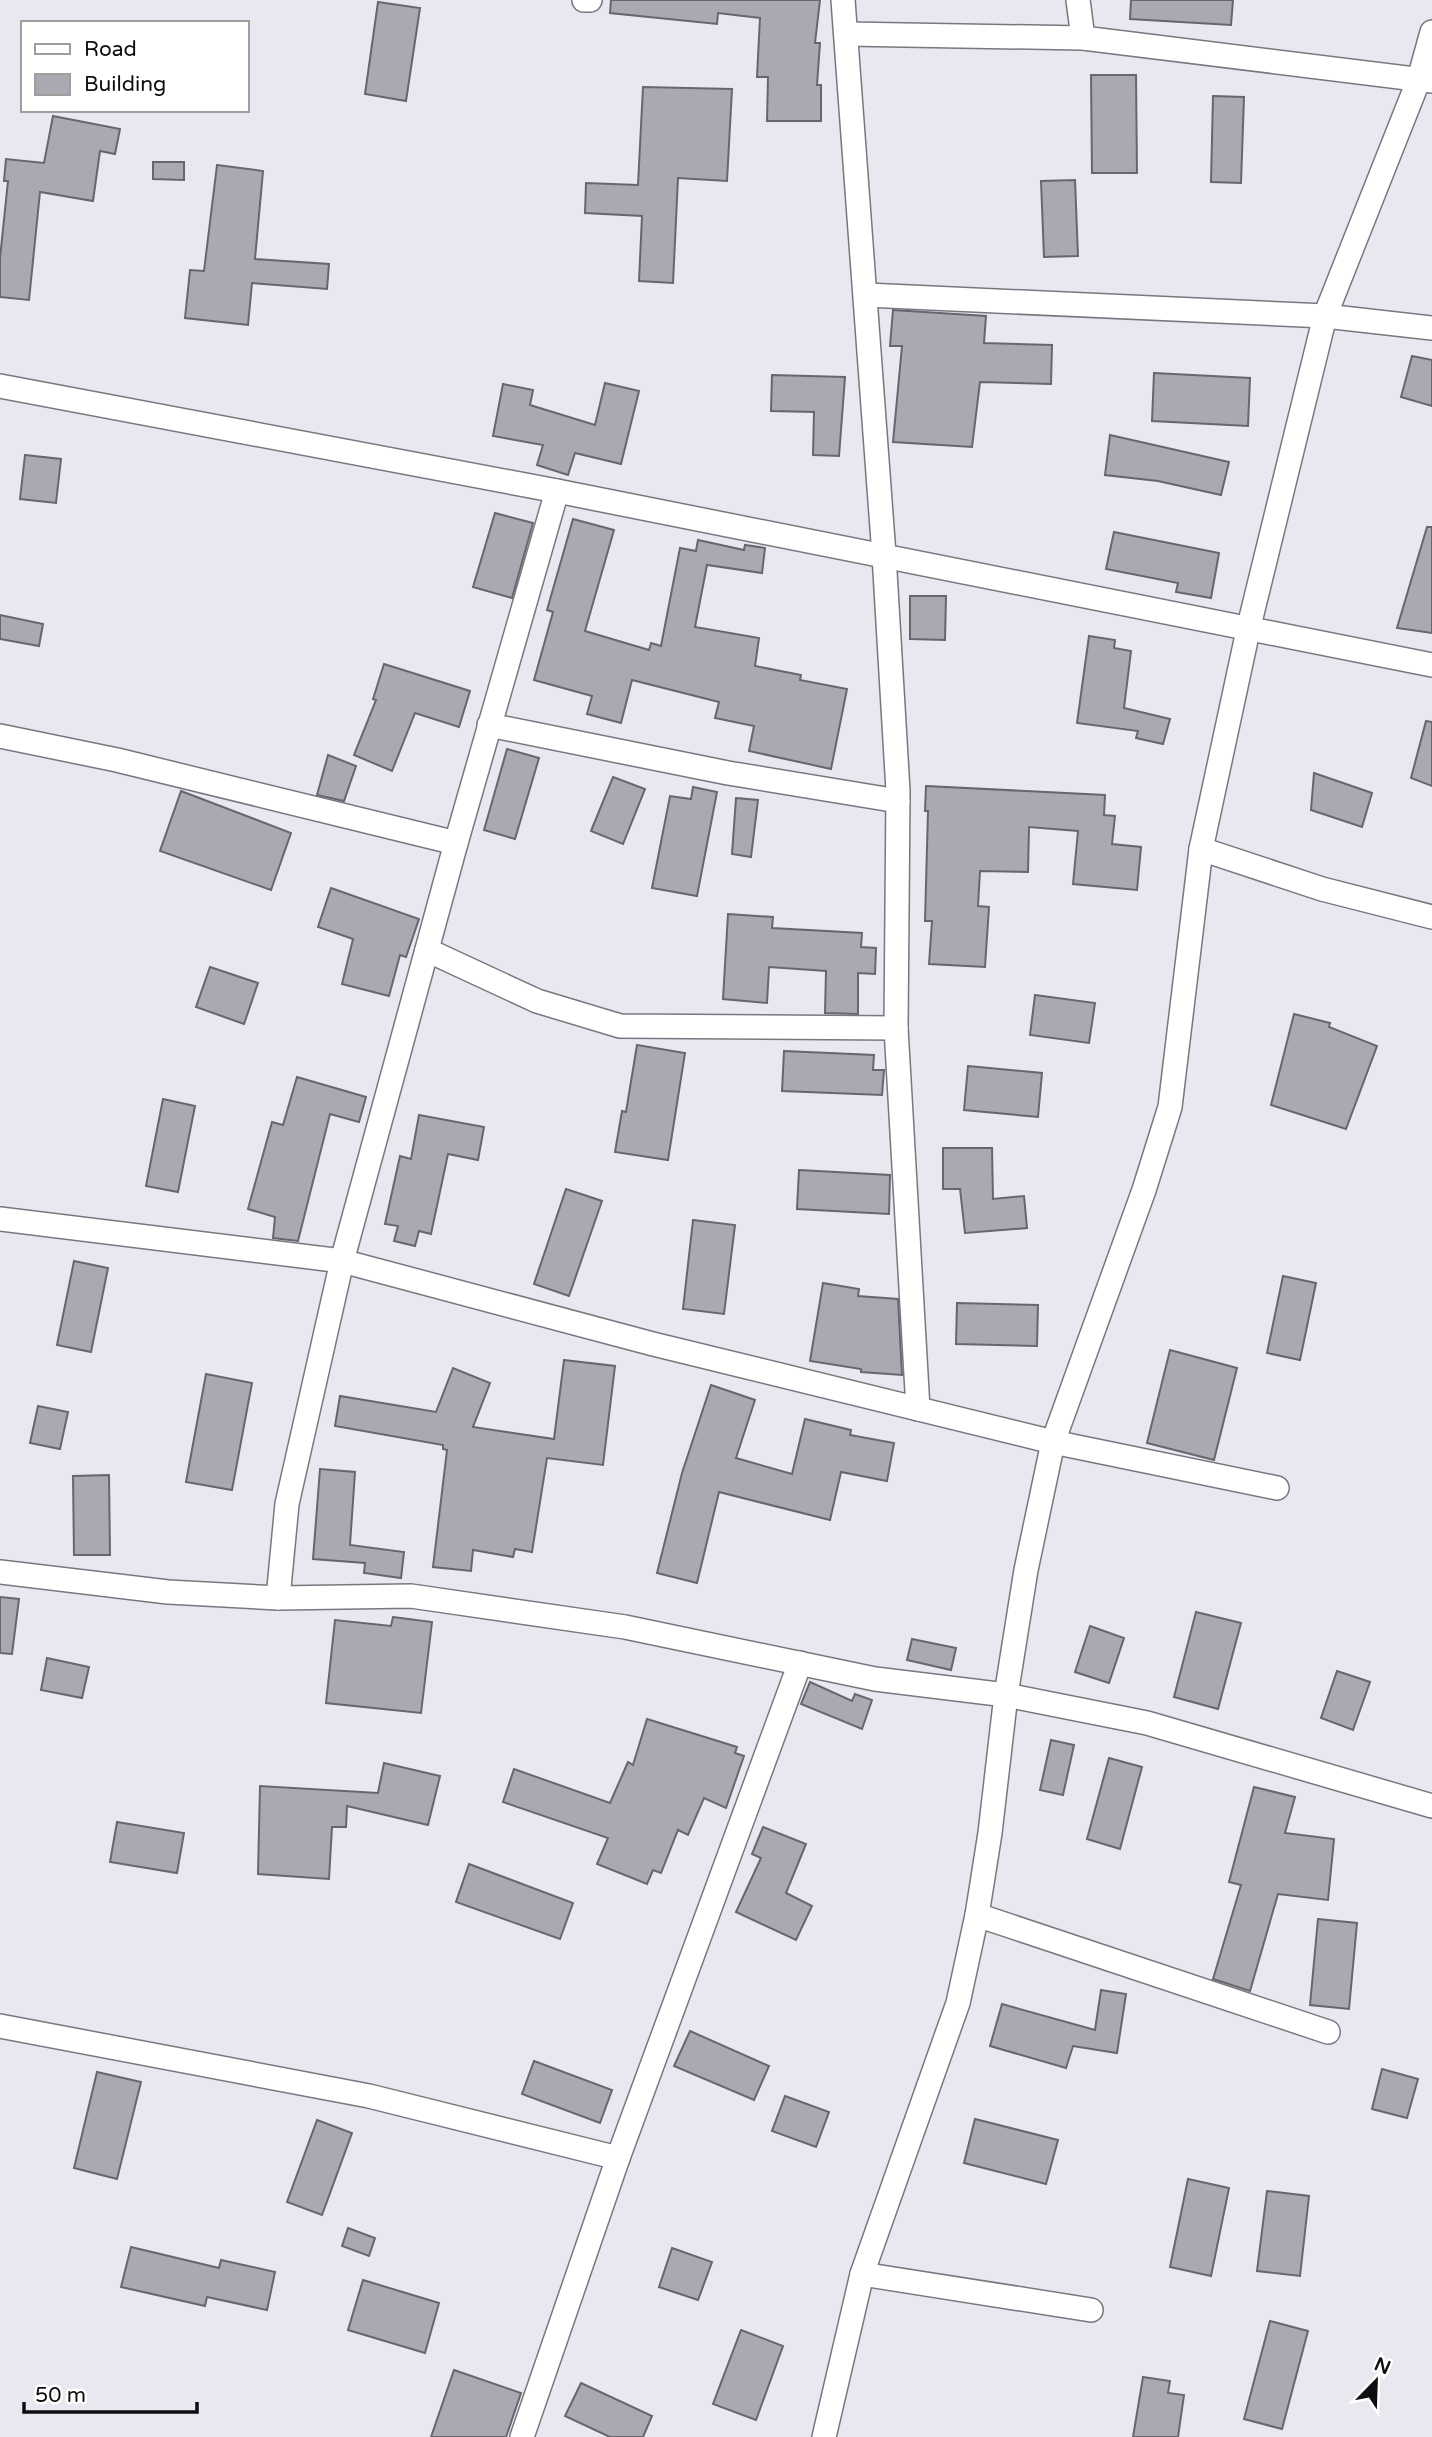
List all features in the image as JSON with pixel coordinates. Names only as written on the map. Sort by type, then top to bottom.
[{"type":"street","points":[[584,0],[590,0]]},
{"type":"street","points":[[843,0],[884,555],[898,801],[896,1028],[918,1409]]},
{"type":"street","points":[[1078,0],[1083,38]]},
{"type":"street","points":[[824,2437],[862,2274],[958,2003],[977,1915],[1006,1695],[1026,1570],[1053,1442],[1144,1190],[1170,1107],[1201,849],[1249,626],[1325,316],[1426,80],[1432,32]]},
{"type":"street","points":[[847,34],[1083,38],[1426,80]]},
{"type":"street","points":[[866,295],[1325,316],[1432,328]]},
{"type":"street","points":[[0,386],[557,491],[1249,626],[1432,665]]},
{"type":"street","points":[[278,1598],[288,1504],[342,1261],[456,843],[557,491]]},
{"type":"street","points":[[489,725],[728,773],[898,801]]},
{"type":"street","points":[[0,736],[131,764],[456,843]]},
{"type":"street","points":[[1201,849],[1322,889],[1432,917]]},
{"type":"street","points":[[427,950],[537,1001],[620,1026],[896,1028]]},
{"type":"street","points":[[0,1219],[342,1261],[653,1344],[1053,1442],[1277,1488]]},
{"type":"street","points":[[0,1572],[168,1592],[278,1598],[411,1596],[625,1627],[875,1679],[1006,1695],[1147,1723],[1432,1806]]},
{"type":"street","points":[[522,2437],[618,2158],[800,1663]]},
{"type":"street","points":[[977,1915],[1328,2032]]},
{"type":"street","points":[[0,2026],[369,2096],[618,2158]]},
{"type":"street","points":[[862,2274],[1091,2310]]},
{"type":"building","points":[[611,0],[820,0],[815,43],[820,43],[817,85],[821,85],[821,121],[767,121],[768,77],[757,77],[760,18],[718,13],[717,24],[610,13]]},
{"type":"building","points":[[1131,0],[1233,0],[1231,25],[1130,19]]},
{"type":"building","points":[[378,2],[420,8],[406,101],[365,94]]},
{"type":"building","points":[[1091,75],[1136,75],[1137,173],[1092,173]]},
{"type":"building","points":[[643,87],[732,89],[727,181],[678,178],[673,283],[639,281],[642,216],[585,213],[586,183],[638,185]]},
{"type":"building","points":[[1213,96],[1244,97],[1241,183],[1211,182]]},
{"type":"building","points":[[53,116],[120,129],[115,154],[100,151],[93,201],[40,192],[29,300],[0,297],[0,258],[8,181],[4,181],[6,159],[44,163]]},
{"type":"building","points":[[153,162],[184,162],[184,180],[153,179]]},
{"type":"building","points":[[217,165],[263,171],[255,259],[329,264],[327,289],[252,283],[248,325],[185,318],[190,270],[204,271]]},
{"type":"building","points":[[1075,180],[1078,256],[1044,257],[1041,181]]},
{"type":"building","points":[[893,310],[986,316],[984,343],[1052,345],[1051,384],[980,382],[972,447],[893,442],[902,346],[890,346]]},
{"type":"building","points":[[1412,356],[1432,360],[1432,406],[1401,397]]},
{"type":"building","points":[[1154,373],[1250,378],[1248,426],[1152,421]]},
{"type":"building","points":[[772,375],[845,377],[839,456],[813,455],[814,412],[771,411]]},
{"type":"building","points":[[605,383],[639,391],[621,464],[575,453],[568,475],[537,465],[543,445],[493,436],[503,384],[533,390],[530,405],[595,425]]},
{"type":"building","points":[[1110,435],[1229,462],[1221,495],[1158,481],[1105,475]]},
{"type":"building","points":[[25,455],[61,459],[56,503],[20,499]]},
{"type":"building","points":[[495,513],[533,523],[512,598],[473,587]]},
{"type":"building","points":[[573,519],[614,530],[585,631],[649,650],[651,643],[661,646],[680,548],[696,551],[698,540],[744,550],[745,545],[765,548],[762,573],[707,565],[695,627],[759,638],[755,666],[801,675],[800,680],[847,689],[831,769],[749,751],[754,726],[715,718],[719,702],[632,680],[621,723],[587,714],[592,696],[534,680],[553,612],[547,610]]},
{"type":"building","points":[[1427,527],[1432,527],[1432,633],[1397,628]]},
{"type":"building","points":[[1114,532],[1219,553],[1211,598],[1176,592],[1178,583],[1106,569]]},
{"type":"building","points":[[910,596],[946,596],[945,640],[910,639]]},
{"type":"building","points":[[0,615],[43,624],[39,646],[0,639]]},
{"type":"building","points":[[1089,636],[1115,640],[1114,648],[1131,651],[1124,708],[1170,719],[1163,744],[1136,738],[1138,731],[1077,723]]},
{"type":"building","points":[[384,664],[470,691],[459,727],[415,713],[392,771],[354,755],[376,700],[373,699]]},
{"type":"building","points":[[1426,721],[1432,722],[1432,786],[1411,778]]},
{"type":"building","points":[[507,749],[539,758],[515,839],[484,830]]},
{"type":"building","points":[[328,755],[356,766],[344,801],[317,795]]},
{"type":"building","points":[[1314,773],[1372,793],[1362,827],[1311,810]]},
{"type":"building","points":[[613,777],[645,789],[623,844],[591,831]]},
{"type":"building","points":[[926,786],[1105,795],[1104,815],[1115,816],[1112,844],[1141,847],[1137,890],[1073,884],[1078,831],[1029,827],[1028,872],[980,871],[978,906],[989,907],[985,967],[929,964],[932,921],[925,921],[928,811],[925,811]]},
{"type":"building","points":[[693,787],[717,792],[697,896],[652,888],[670,796],[691,799]]},
{"type":"building","points":[[181,791],[291,833],[271,890],[160,851]]},
{"type":"building","points":[[736,798],[758,800],[751,857],[732,854]]},
{"type":"building","points":[[331,888],[419,919],[406,957],[400,955],[389,996],[342,984],[353,939],[318,927]]},
{"type":"building","points":[[728,914],[773,917],[772,928],[862,933],[861,947],[876,948],[875,974],[858,973],[858,1014],[825,1013],[826,971],[769,967],[767,1003],[723,999]]},
{"type":"building","points":[[210,967],[258,983],[244,1024],[196,1007]]},
{"type":"building","points":[[1035,995],[1095,1003],[1089,1043],[1030,1035]]},
{"type":"building","points":[[1294,1014],[1330,1023],[1329,1027],[1377,1046],[1346,1129],[1271,1105]]},
{"type":"building","points":[[637,1045],[685,1053],[668,1160],[615,1152],[622,1111],[626,1112]]},
{"type":"building","points":[[784,1051],[874,1055],[873,1070],[884,1070],[882,1095],[782,1091]]},
{"type":"building","points":[[968,1066],[1042,1073],[1038,1117],[964,1110]]},
{"type":"building","points":[[297,1077],[366,1097],[359,1122],[330,1114],[298,1241],[273,1238],[275,1217],[248,1209],[272,1122],[283,1125]]},
{"type":"building","points":[[163,1099],[195,1106],[178,1192],[146,1186]]},
{"type":"building","points":[[419,1115],[484,1127],[478,1160],[448,1154],[431,1234],[419,1231],[415,1246],[394,1241],[398,1226],[385,1224],[400,1156],[411,1159]]},
{"type":"building","points":[[943,1148],[992,1148],[993,1199],[1024,1196],[1027,1228],[965,1233],[960,1189],[943,1189]]},
{"type":"building","points":[[799,1170],[890,1175],[889,1214],[797,1209]]},
{"type":"building","points":[[566,1189],[602,1201],[569,1296],[534,1284]]},
{"type":"building","points":[[693,1220],[735,1225],[724,1314],[683,1309]]},
{"type":"building","points":[[74,1261],[108,1268],[91,1352],[57,1345]]},
{"type":"building","points":[[1283,1276],[1316,1283],[1300,1360],[1267,1353]]},
{"type":"building","points":[[823,1283],[859,1289],[858,1296],[898,1299],[902,1375],[861,1372],[861,1369],[810,1361]]},
{"type":"building","points":[[957,1303],[1038,1305],[1037,1346],[956,1344]]},
{"type":"building","points":[[1170,1350],[1237,1368],[1214,1460],[1147,1443]]},
{"type":"building","points":[[564,1360],[615,1366],[603,1465],[547,1458],[532,1552],[515,1549],[513,1557],[473,1550],[471,1571],[433,1567],[447,1450],[443,1449],[443,1445],[335,1426],[340,1396],[436,1412],[453,1368],[490,1383],[473,1427],[554,1439]]},
{"type":"building","points":[[206,1374],[252,1383],[232,1490],[186,1482]]},
{"type":"building","points":[[711,1385],[755,1400],[736,1458],[792,1474],[805,1419],[851,1430],[850,1435],[894,1443],[887,1481],[841,1472],[830,1520],[719,1492],[697,1583],[657,1573],[682,1473]]},
{"type":"building","points":[[38,1406],[68,1412],[60,1449],[30,1443]]},
{"type":"building","points":[[320,1469],[355,1472],[350,1545],[404,1552],[401,1578],[364,1573],[365,1563],[313,1559]]},
{"type":"building","points":[[109,1475],[110,1555],[74,1555],[73,1476]]},
{"type":"building","points":[[0,1597],[19,1599],[12,1654],[0,1653]]},
{"type":"building","points":[[1196,1612],[1241,1623],[1218,1709],[1174,1697]]},
{"type":"building","points":[[393,1617],[432,1622],[421,1713],[326,1703],[335,1620],[391,1626]]},
{"type":"building","points":[[1090,1626],[1124,1638],[1109,1683],[1075,1672]]},
{"type":"building","points":[[912,1639],[956,1648],[951,1670],[907,1660]]},
{"type":"building","points":[[47,1658],[89,1667],[82,1698],[41,1690]]},
{"type":"building","points":[[1337,1671],[1370,1682],[1353,1730],[1321,1718]]},
{"type":"building","points":[[810,1682],[852,1701],[855,1694],[872,1700],[862,1729],[801,1704]]},
{"type":"building","points":[[647,1719],[737,1747],[735,1753],[744,1756],[726,1808],[704,1798],[688,1835],[678,1830],[661,1873],[653,1870],[647,1884],[597,1864],[608,1838],[503,1802],[514,1769],[610,1803],[628,1762],[633,1765]]},
{"type":"building","points":[[1051,1740],[1074,1745],[1063,1795],[1040,1790]]},
{"type":"building","points":[[1109,1758],[1142,1767],[1120,1849],[1087,1839]]},
{"type":"building","points":[[384,1763],[440,1776],[428,1825],[347,1806],[346,1827],[332,1827],[329,1879],[258,1874],[260,1786],[378,1793]]},
{"type":"building","points":[[1254,1787],[1295,1797],[1285,1833],[1334,1839],[1328,1900],[1278,1894],[1250,1991],[1213,1979],[1241,1885],[1229,1882]]},
{"type":"building","points":[[117,1822],[184,1833],[177,1873],[110,1862]]},
{"type":"building","points":[[763,1827],[806,1844],[786,1893],[812,1906],[796,1940],[736,1912],[761,1858],[752,1854]]},
{"type":"building","points":[[469,1864],[573,1903],[560,1939],[456,1902]]},
{"type":"building","points":[[1318,1919],[1357,1923],[1349,2009],[1310,2005]]},
{"type":"building","points":[[1101,1990],[1126,1994],[1117,2053],[1073,2046],[1066,2068],[990,2046],[1002,2004],[1095,2030]]},
{"type":"building","points":[[690,2031],[769,2066],[754,2100],[674,2066]]},
{"type":"building","points":[[534,2061],[612,2090],[600,2123],[522,2094]]},
{"type":"building","points":[[1382,2069],[1418,2079],[1407,2118],[1372,2109]]},
{"type":"building","points":[[97,2072],[141,2082],[117,2179],[74,2168]]},
{"type":"building","points":[[785,2096],[829,2112],[816,2147],[772,2131]]},
{"type":"building","points":[[975,2119],[1058,2140],[1046,2184],[964,2163]]},
{"type":"building","points":[[317,2120],[352,2133],[322,2215],[287,2202]]},
{"type":"building","points":[[1188,2179],[1229,2188],[1211,2276],[1170,2267]]},
{"type":"building","points":[[1267,2191],[1309,2196],[1300,2276],[1257,2271]]},
{"type":"building","points":[[348,2228],[375,2238],[369,2256],[342,2246]]},
{"type":"building","points":[[131,2247],[219,2268],[221,2260],[275,2272],[267,2310],[207,2297],[205,2306],[121,2287]]},
{"type":"building","points":[[672,2248],[712,2262],[698,2300],[659,2287]]},
{"type":"building","points":[[363,2280],[439,2303],[425,2353],[348,2330]]},
{"type":"building","points":[[1270,2321],[1308,2331],[1282,2429],[1244,2419]]},
{"type":"building","points":[[741,2330],[783,2346],[756,2420],[713,2404]]},
{"type":"building","points":[[454,2370],[521,2393],[506,2437],[431,2437]]},
{"type":"building","points":[[1143,2377],[1170,2381],[1168,2393],[1184,2395],[1178,2437],[1133,2437]]},
{"type":"building","points":[[581,2383],[652,2416],[643,2437],[610,2437],[565,2416]]}]
